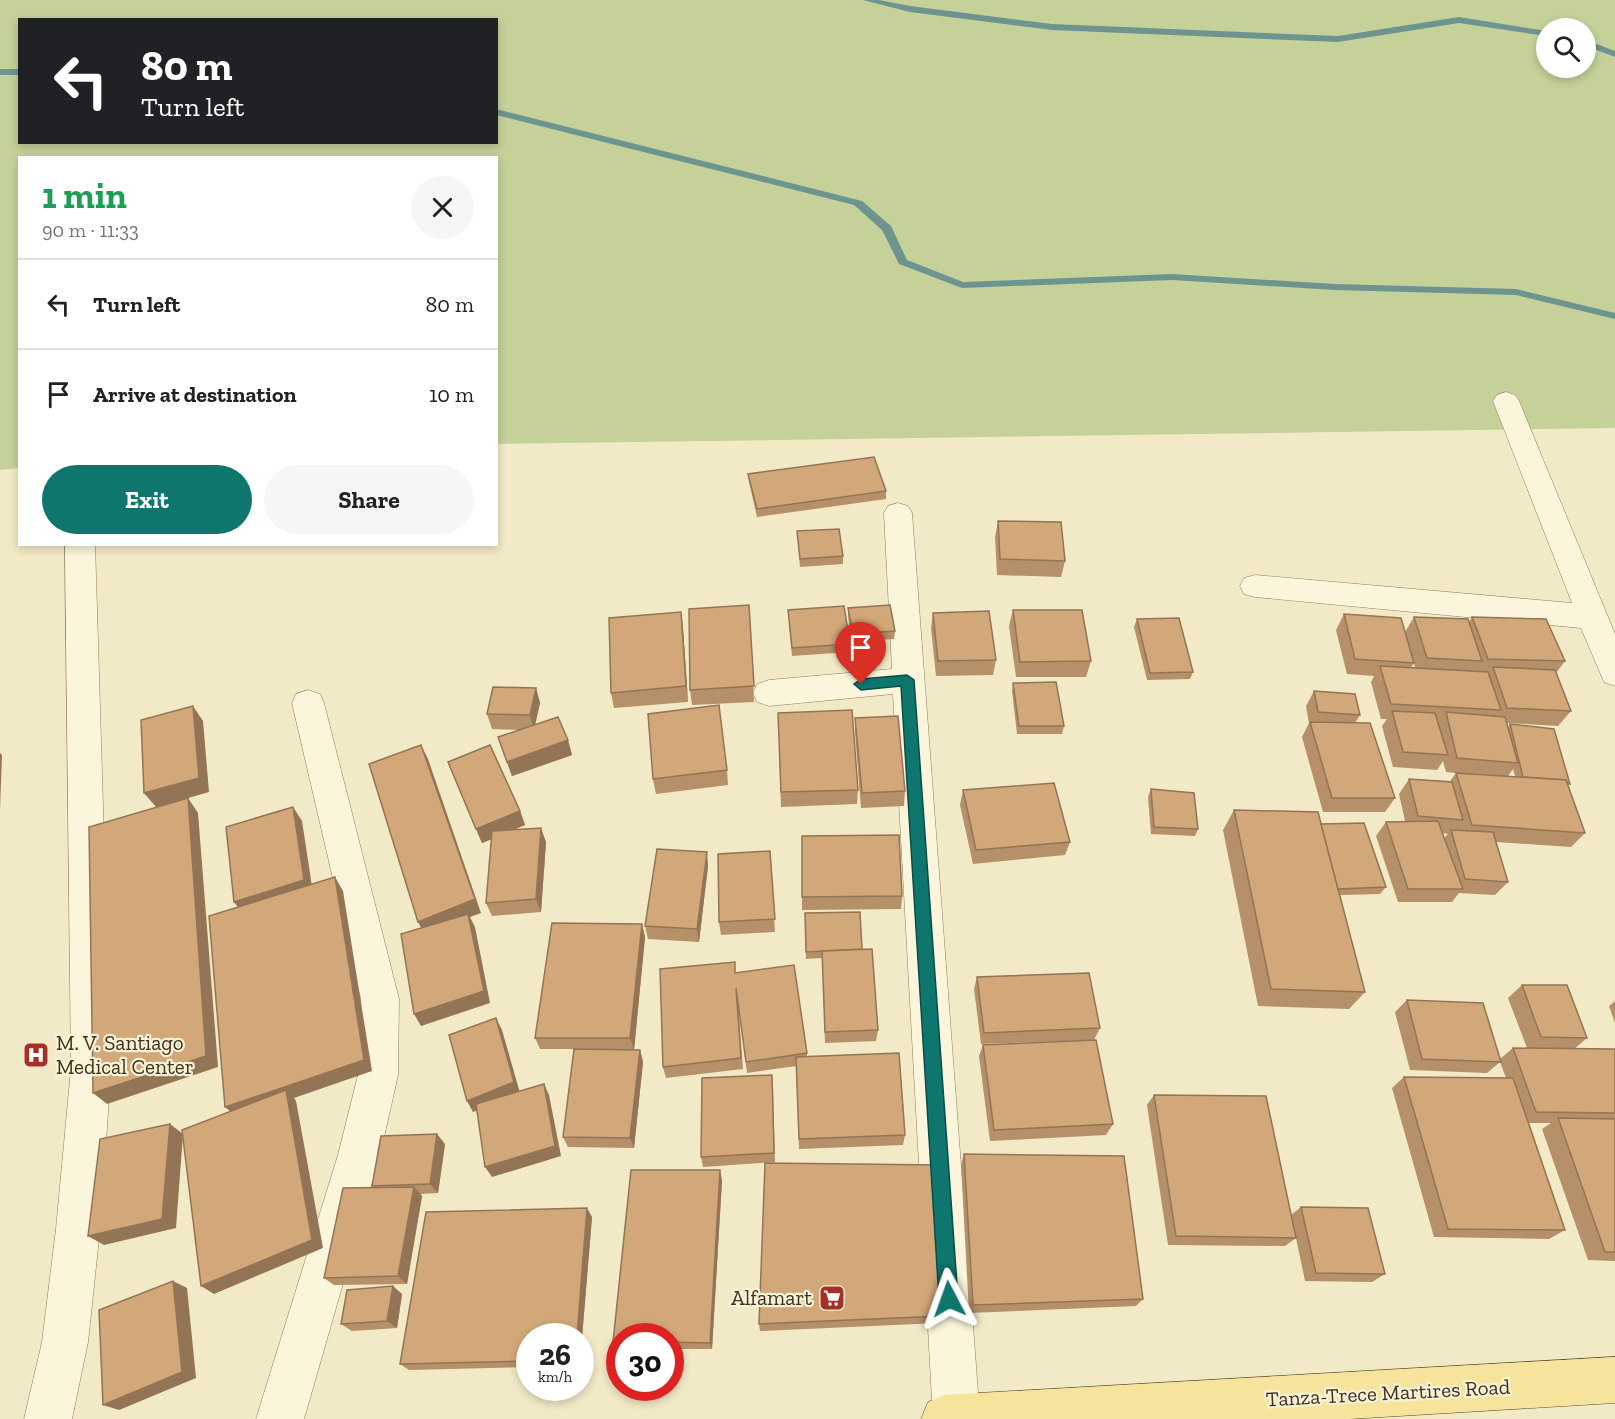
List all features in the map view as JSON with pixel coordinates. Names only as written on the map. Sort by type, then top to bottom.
[{"type":"main road","name":"Tanza-Trece Martires Road","points":[[951,1418],[1288,1409],[1615,1380]]},
{"type":"street","points":[[1506,401],[1615,673]]},
{"type":"street","points":[[898,513],[951,1418]]},
{"type":"street","points":[[48,1419],[65,1342],[78,1229],[91,1069],[80,546]]},
{"type":"street","points":[[1255,586],[1593,617]]},
{"type":"street","points":[[769,693],[907,680]]},
{"type":"street","points":[[280,1419],[359,1155],[378,1075],[380,999],[308,704]]},
{"type":"green space","points":[[0,0],[1615,0],[1615,428],[498,444],[498,156],[18,156],[18,468],[0,470]]},
{"type":"building","points":[[874,457],[886,491],[757,509],[748,474]]},
{"type":"building","points":[[998,521],[1061,522],[1065,561],[1000,559]]},
{"type":"building","points":[[839,529],[843,556],[800,559],[797,531]]},
{"type":"building","points":[[749,605],[754,686],[690,690],[689,609]]},
{"type":"building","points":[[890,605],[895,631],[853,634],[848,608]]},
{"type":"building","points":[[844,606],[850,644],[792,648],[788,610]]},
{"type":"building","points":[[1013,610],[1082,610],[1091,661],[1020,662]]},
{"type":"building","points":[[989,611],[996,660],[938,661],[933,613]]},
{"type":"building","points":[[681,612],[686,686],[611,693],[609,618]]},
{"type":"building","points":[[1344,614],[1401,618],[1414,663],[1355,659]]},
{"type":"building","points":[[1414,617],[1468,619],[1482,661],[1427,658]]},
{"type":"building","points":[[1472,617],[1546,619],[1565,661],[1488,659]]},
{"type":"building","points":[[1179,618],[1193,672],[1150,673],[1137,619]]},
{"type":"building","points":[[1380,666],[1488,672],[1501,710],[1391,704]]},
{"type":"building","points":[[1493,667],[1555,670],[1571,711],[1507,708]]},
{"type":"building","points":[[1056,682],[1064,726],[1019,726],[1013,683]]},
{"type":"building","points":[[493,687],[536,688],[530,715],[487,714]]},
{"type":"building","points":[[1314,691],[1355,694],[1360,715],[1318,712]]},
{"type":"building","points":[[719,705],[727,770],[653,779],[648,714]]},
{"type":"building","points":[[193,706],[199,778],[144,793],[141,720]]},
{"type":"building","points":[[852,710],[858,790],[781,792],[778,713]]},
{"type":"building","points":[[1392,711],[1435,713],[1448,755],[1403,752]]},
{"type":"building","points":[[1446,712],[1505,717],[1518,763],[1457,758]]},
{"type":"building","points":[[898,716],[905,791],[862,793],[855,718]]},
{"type":"building","points":[[558,717],[568,740],[507,762],[498,737]]},
{"type":"building","points":[[1310,722],[1370,723],[1395,798],[1332,798]]},
{"type":"building","points":[[1510,724],[1554,729],[1570,784],[1566,780],[1523,777]]},
{"type":"building","points":[[421,745],[475,899],[418,922],[369,764]]},
{"type":"building","points":[[490,745],[520,811],[476,829],[448,762]]},
{"type":"building","points":[[1456,773],[1566,780],[1585,833],[1472,825]]},
{"type":"building","points":[[1409,779],[1452,782],[1463,820],[1418,816]]},
{"type":"building","points":[[1054,783],[1070,842],[976,850],[963,790]]},
{"type":"building","points":[[1151,789],[1194,793],[1198,829],[1154,827]]},
{"type":"building","points":[[188,798],[206,1056],[93,1093],[89,827]]},
{"type":"building","points":[[293,807],[304,880],[234,902],[226,827]]},
{"type":"building","points":[[1234,810],[1318,812],[1365,992],[1271,989]]},
{"type":"building","points":[[1438,821],[1463,889],[1408,889],[1386,822]]},
{"type":"building","points":[[1364,823],[1386,887],[1338,889],[1321,824]]},
{"type":"building","points":[[541,828],[536,899],[486,903],[492,831]]},
{"type":"building","points":[[1451,830],[1493,832],[1508,882],[1465,879]]},
{"type":"building","points":[[899,835],[902,896],[802,897],[802,836]]},
{"type":"building","points":[[657,849],[707,852],[697,929],[645,926]]},
{"type":"building","points":[[770,851],[775,919],[719,922],[718,854]]},
{"type":"building","points":[[335,877],[364,1060],[225,1107],[209,916]]},
{"type":"building","points":[[860,912],[862,949],[806,952],[805,913]]},
{"type":"building","points":[[468,914],[484,991],[414,1014],[401,934]]},
{"type":"building","points":[[552,923],[642,924],[630,1038],[535,1038]]},
{"type":"building","points":[[872,949],[878,1030],[825,1032],[822,951]]},
{"type":"building","points":[[735,962],[735,973],[794,965],[807,1053],[746,1062],[736,988],[741,1058],[663,1067],[660,969]]},
{"type":"building","points":[[1089,973],[1100,1028],[984,1033],[977,977]]},
{"type":"building","points":[[1522,985],[1567,985],[1587,1038],[1541,1037]]},
{"type":"building","points":[[1407,1000],[1483,1003],[1501,1062],[1422,1059]]},
{"type":"building","points":[[496,1018],[514,1082],[467,1101],[449,1035]]},
{"type":"building","points":[[1096,1040],[1113,1124],[994,1130],[983,1045]]},
{"type":"building","points":[[1513,1048],[1615,1049],[1615,1113],[1536,1112]]},
{"type":"building","points":[[574,1049],[640,1050],[630,1138],[563,1137]]},
{"type":"building","points":[[899,1053],[905,1135],[799,1139],[796,1057]]},
{"type":"building","points":[[772,1075],[774,1153],[701,1157],[702,1078]]},
{"type":"building","points":[[1404,1077],[1513,1078],[1565,1230],[1448,1229]]},
{"type":"building","points":[[544,1084],[555,1146],[485,1167],[476,1104]]},
{"type":"building","points":[[286,1090],[312,1240],[201,1286],[182,1130]]},
{"type":"building","points":[[1154,1095],[1266,1096],[1296,1238],[1176,1236]]},
{"type":"building","points":[[1558,1118],[1615,1119],[1615,1252],[1605,1252]]},
{"type":"building","points":[[170,1124],[162,1219],[88,1236],[100,1139]]},
{"type":"building","points":[[437,1134],[430,1184],[372,1186],[381,1136]]},
{"type":"building","points":[[964,1154],[1124,1156],[1143,1299],[973,1305]]},
{"type":"building","points":[[765,1163],[940,1165],[942,1316],[759,1324]]},
{"type":"building","points":[[631,1170],[720,1170],[710,1343],[684,1342],[684,1323],[615,1323]]},
{"type":"building","points":[[414,1187],[398,1276],[324,1278],[343,1188]]},
{"type":"building","points":[[1301,1207],[1368,1208],[1385,1274],[1316,1273]]},
{"type":"building","points":[[587,1208],[578,1323],[516,1323],[516,1361],[400,1364],[426,1212]]},
{"type":"building","points":[[173,1281],[182,1372],[103,1405],[99,1310]]},
{"type":"building","points":[[393,1286],[387,1321],[341,1324],[347,1290]]},
{"type":"waterway","points":[[867,0],[910,9],[1052,27],[1338,39],[1459,20],[1536,32]]},
{"type":"waterway","points":[[1596,47],[1615,54]]},
{"type":"waterway","points":[[0,72],[18,72]]},
{"type":"waterway","points":[[498,113],[858,203],[887,228],[903,262],[962,285],[1172,277],[1335,287],[1516,292],[1615,316]]},
{"type":"place","name":"M. V. Santiago Medical Center","points":[[36,1055]]},
{"type":"place","name":"Alfamart","points":[[832,1298]]},
{"type":"route","points":[[861,684],[907,680],[949,1299]]}]
